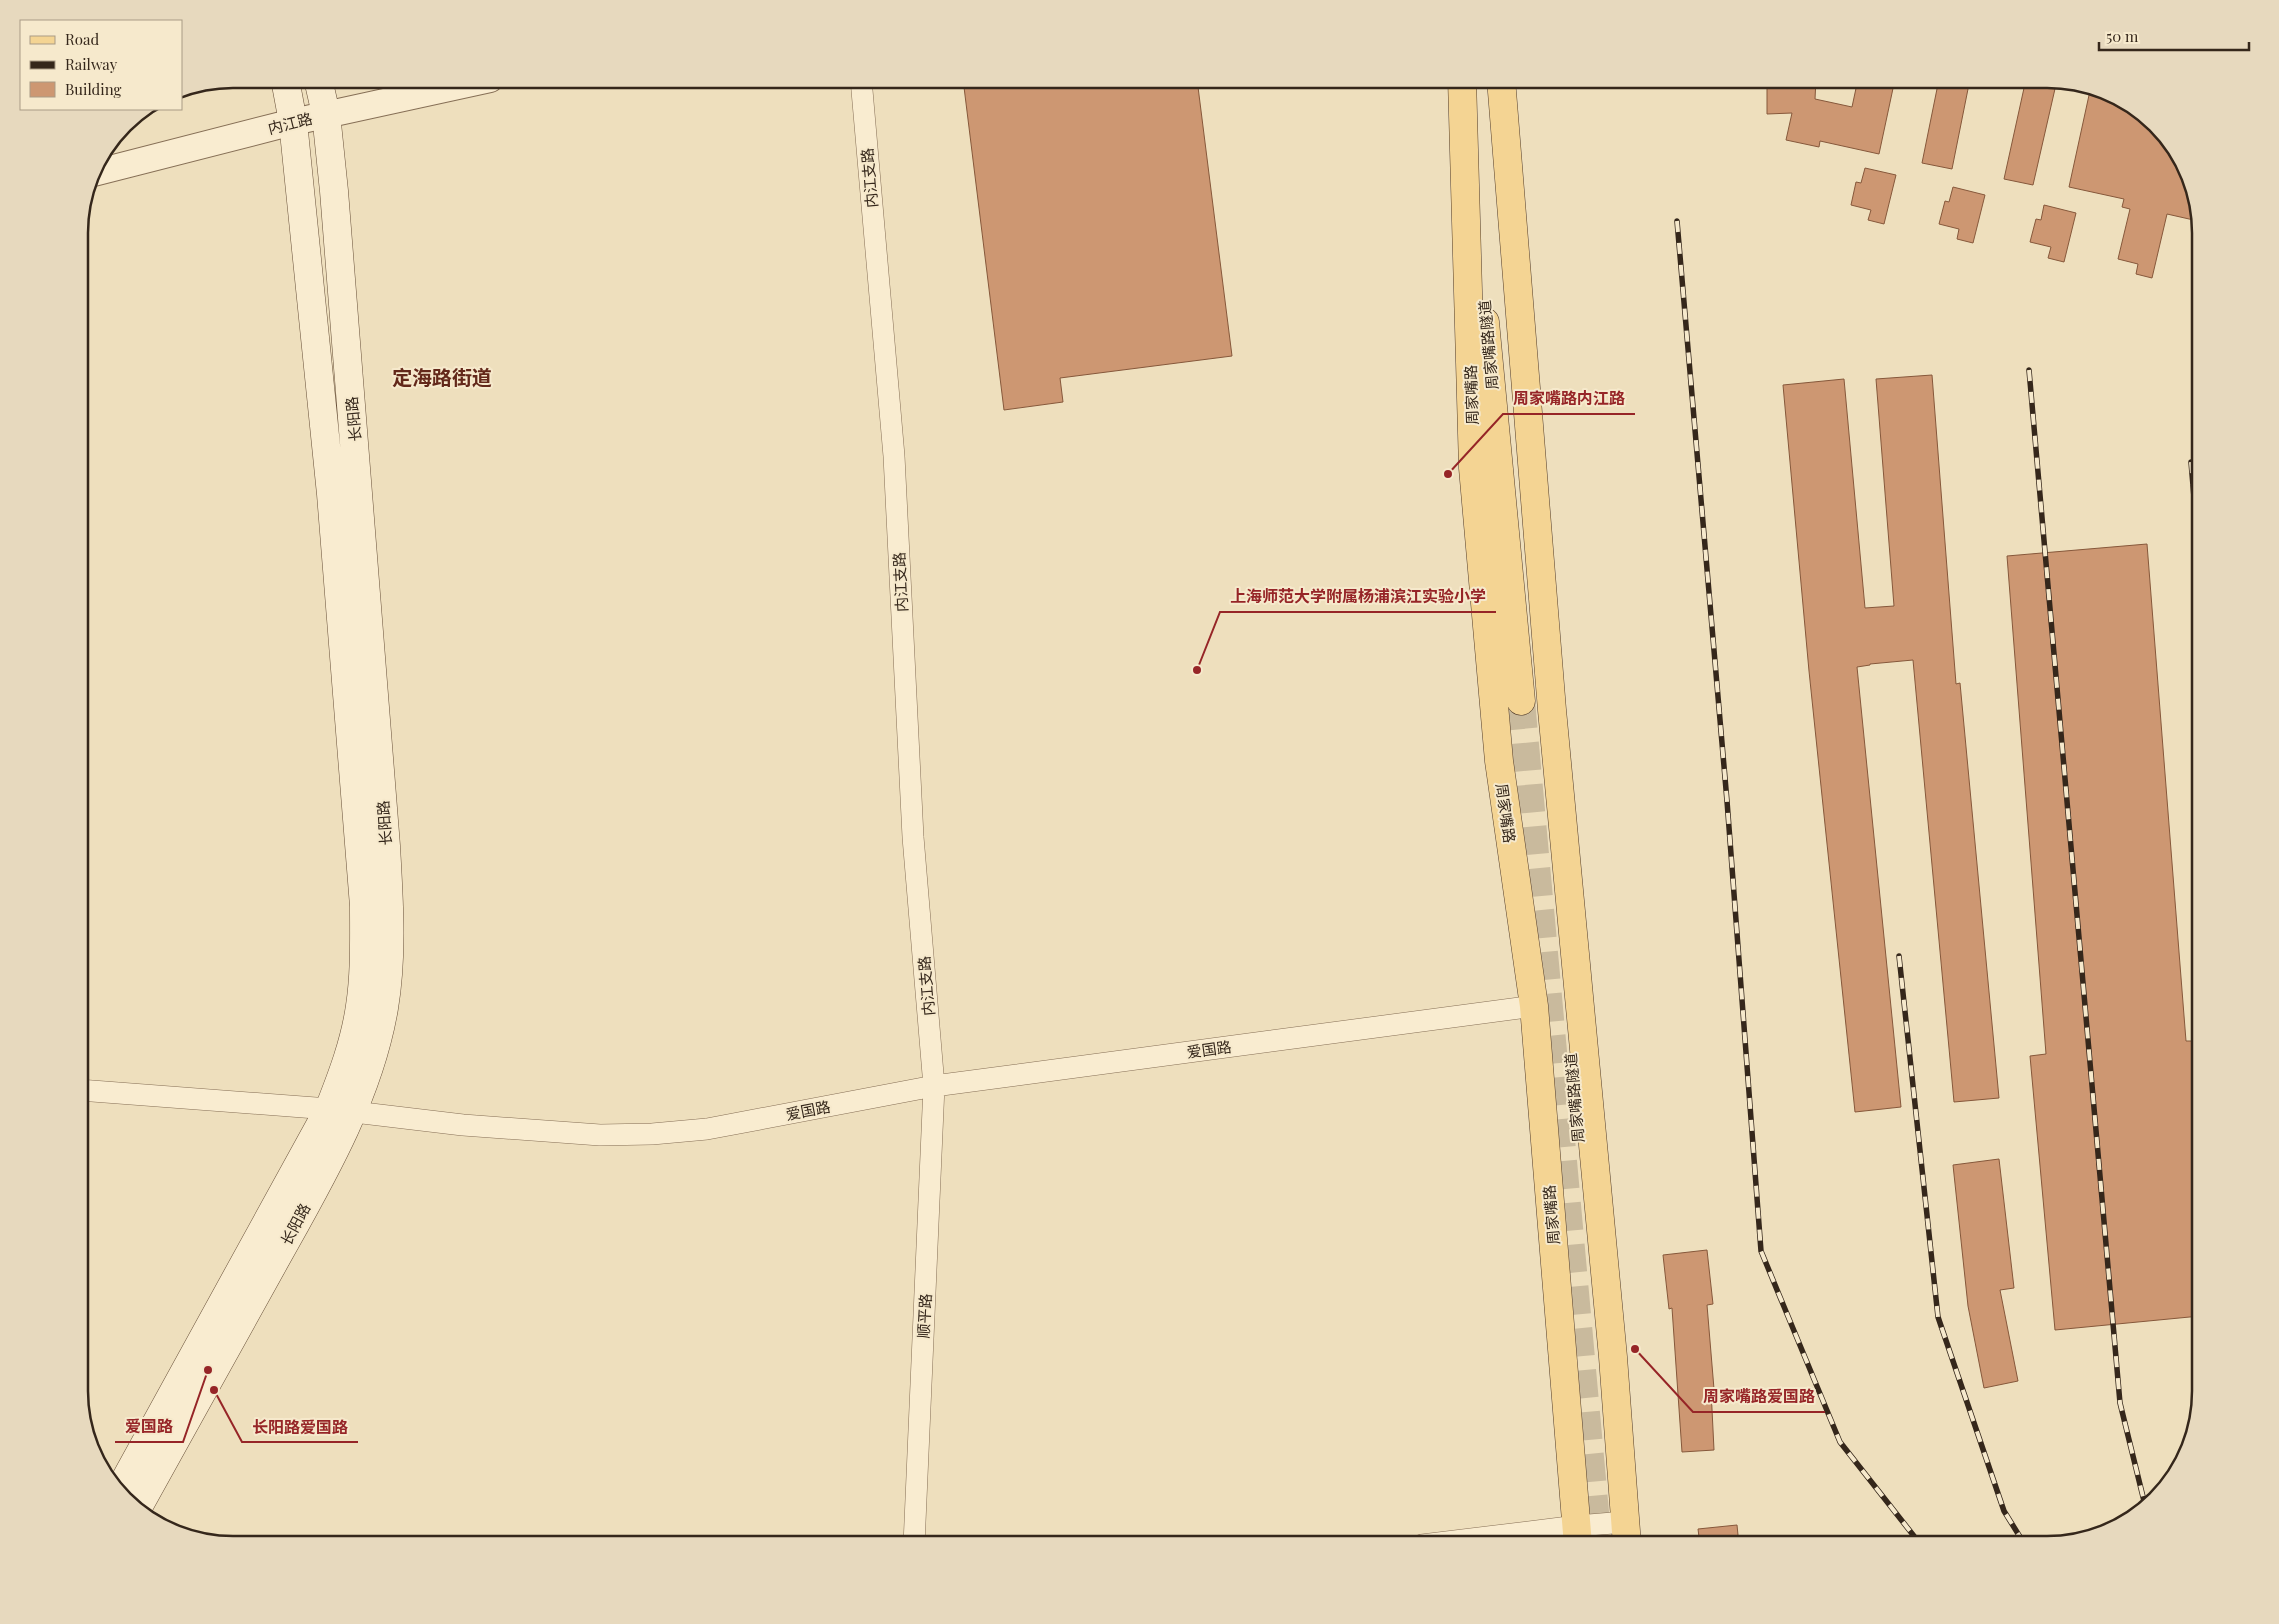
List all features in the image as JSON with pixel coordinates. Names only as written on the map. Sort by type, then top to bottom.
[{"type":"main road","name":"长阳路","points":[[140,1503],[295,1224],[341,1111],[347,1062],[360,1008],[365,959],[364,906],[331,494],[293,122],[286,87]]},
{"type":"main road","name":"长阳路","points":[[122,1486],[341,1111],[366,1076],[384,1008],[391,926],[335,201],[326,114],[320,87]]},
{"type":"main road","name":"周家嘴路","points":[[1462,87],[1473,468],[1499,761],[1534,1006],[1578,1536]]},
{"type":"main road","name":"周家嘴路隧道","points":[[1463,87],[1521,701]]},
{"type":"main road","points":[[1502,87],[1552,710],[1613,1357],[1626,1534]]},
{"type":"main road","name":"周家嘴路隧道","points":[[1552,710],[1558,872],[1570,1051],[1606,1484]]},
{"type":"street","name":"内江路","points":[[102,171],[326,114],[453,87]]},
{"type":"street","name":"内江支路","points":[[862,87],[894,456],[913,837],[934,1086]]},
{"type":"street","name":"爱国路","points":[[88,1091],[341,1111],[462,1126],[600,1135],[652,1134],[707,1129],[934,1086],[1534,1006]]},
{"type":"street","name":"顺平路","points":[[914,1536],[934,1086]]},
{"type":"street","points":[[1578,1536],[1626,1534]]},
{"type":"building","points":[[964,87],[1198,87],[1232,356],[1060,378],[1063,402],[1004,410]]},
{"type":"building","points":[[1767,87],[1816,87],[1815,99],[1852,107],[1856,87],[1893,87],[1879,154],[1820,141],[1819,147],[1786,140],[1792,113],[1767,114]]},
{"type":"building","points":[[1937,87],[1968,87],[1952,169],[1922,163]]},
{"type":"building","points":[[2024,87],[2055,88],[2033,185],[2004,179]]},
{"type":"building","points":[[2089,94],[2111,102],[2135,117],[2156,137],[2177,168],[2189,204],[2191,219],[2167,214],[2152,278],[2136,274],[2138,264],[2118,259],[2130,209],[2122,207],[2124,199],[2069,187]]},
{"type":"building","points":[[1865,168],[1896,175],[1884,224],[1868,220],[1871,210],[1851,205],[1856,182],[1861,183]]},
{"type":"building","points":[[1953,187],[1985,195],[1973,243],[1957,239],[1959,229],[1939,224],[1945,201],[1949,202]]},
{"type":"building","points":[[2044,205],[2076,213],[2064,262],[2048,258],[2051,247],[2030,242],[2036,219],[2041,220]]},
{"type":"building","points":[[1932,375],[1956,684],[1960,683],[1999,1098],[1954,1102],[1913,660],[1870,664],[1857,667],[1901,1107],[1855,1112],[1809,671],[1783,385],[1844,379],[1865,608],[1894,606],[1876,379]]},
{"type":"building","points":[[2147,544],[2186,1041],[2192,1041],[2192,1317],[2055,1330],[2030,1056],[2046,1054],[2007,556]]},
{"type":"building","points":[[1999,1159],[2014,1288],[2000,1290],[2018,1381],[1984,1388],[1968,1306],[1953,1165]]},
{"type":"building","points":[[1707,1250],[1713,1304],[1707,1305],[1714,1389],[1711,1389],[1714,1450],[1682,1452],[1672,1308],[1669,1309],[1663,1255]]},
{"type":"building","points":[[1737,1525],[1738,1536],[1699,1536],[1698,1529]]},
{"type":"tunnel","points":[[1521,701],[1597,1536]]},
{"type":"railway","points":[[1677,221],[1727,801],[1761,1251],[1840,1442],[1914,1536]]},
{"type":"railway","points":[[2029,370],[2120,1403],[2144,1499]]},
{"type":"railway","points":[[2191,462],[2192,474]]},
{"type":"railway","points":[[1899,956],[1938,1317],[2004,1511],[2019,1536]]},
{"type":"place","name":"周家嘴路内江路","points":[[1448,474]]},
{"type":"place","name":"上海师范大学附属杨浦滨江实验小学","points":[[1197,670]]},
{"type":"place","name":"周家嘴路爱国路","points":[[1635,1349]]},
{"type":"place","name":"爱国路","points":[[208,1370]]},
{"type":"place","name":"长阳路爱国路","points":[[214,1390]]},
{"type":"district","name":"定海路街道","points":[[442,376]]}]
